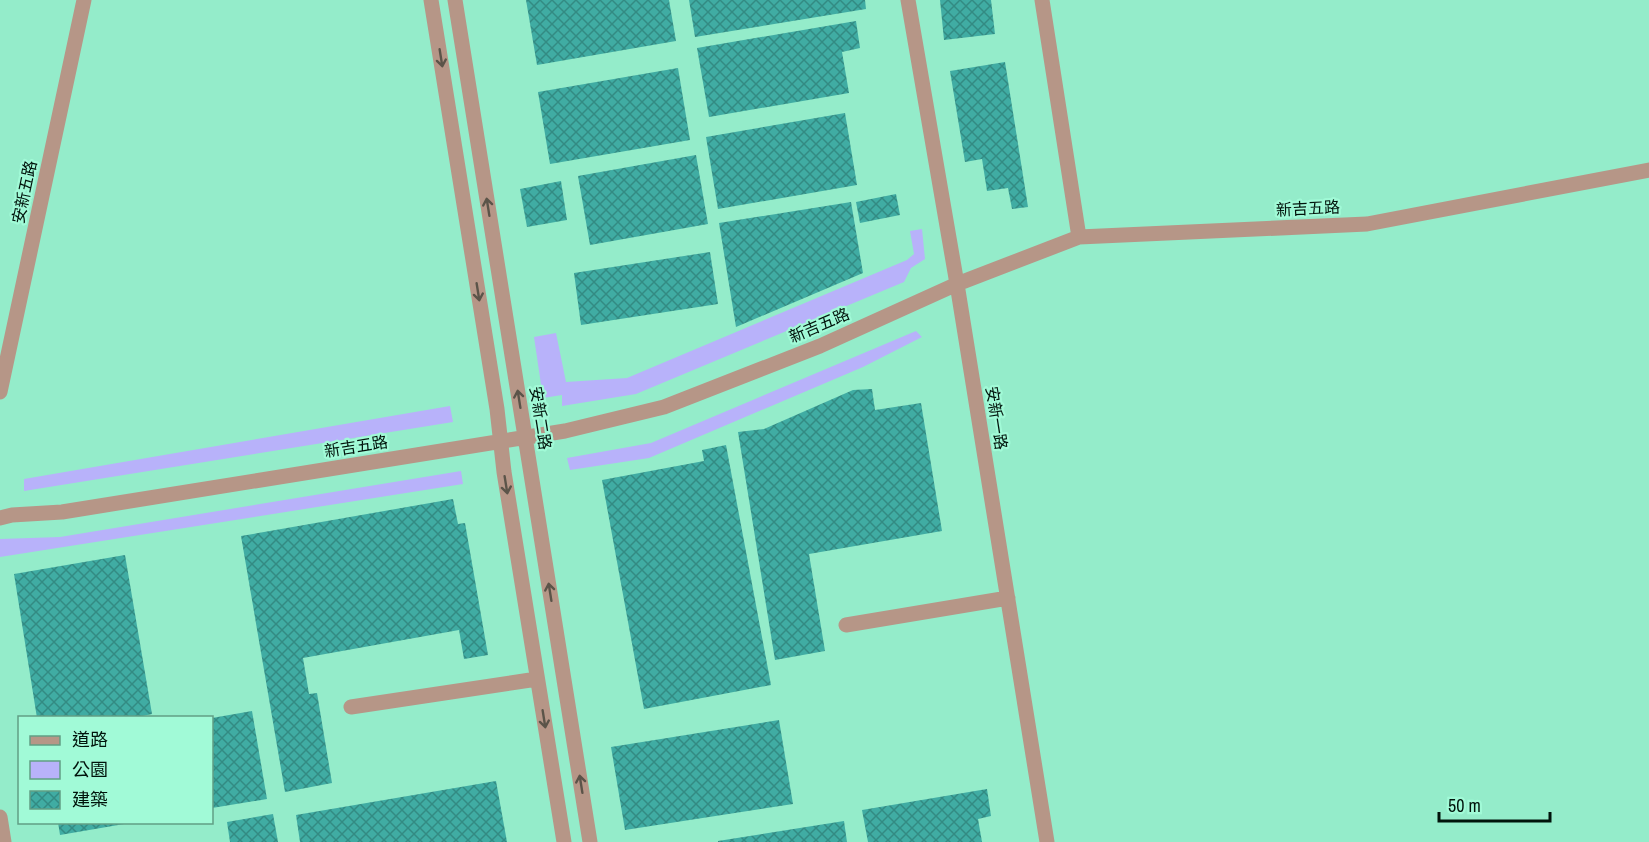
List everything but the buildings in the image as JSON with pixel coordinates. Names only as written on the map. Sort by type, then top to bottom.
[{"type":"street","name":"安新五路","points":[[0,392],[84,0]]},
{"type":"street","points":[[431,0],[564,842]]},
{"type":"street","name":"安新二路","points":[[455,0],[590,842]]},
{"type":"street","name":"安新一路","points":[[908,0],[957,284],[1047,842]]},
{"type":"street","points":[[1042,0],[1079,237]]},
{"type":"street","name":"新吉五路","points":[[0,518],[12,515],[62,512],[525,438],[664,407],[820,346],[957,284],[1079,237],[1366,224],[1649,170]]},
{"type":"street","points":[[846,625],[1008,598]]},
{"type":"street","points":[[351,707],[537,679]]},
{"type":"street","points":[[0,817],[4,842]]},
{"type":"green space","points":[[922,229],[925,259],[911,268],[904,282],[636,394],[562,406],[562,395],[543,398],[534,337],[556,333],[566,382],[627,378],[907,260],[914,254],[910,231]]},
{"type":"green space","points":[[916,331],[922,337],[863,367],[649,458],[570,470],[567,458],[651,443]]},
{"type":"green space","points":[[450,406],[453,422],[24,491],[24,479]]},
{"type":"green space","points":[[461,471],[463,484],[0,557],[0,539],[60,537]]}]
